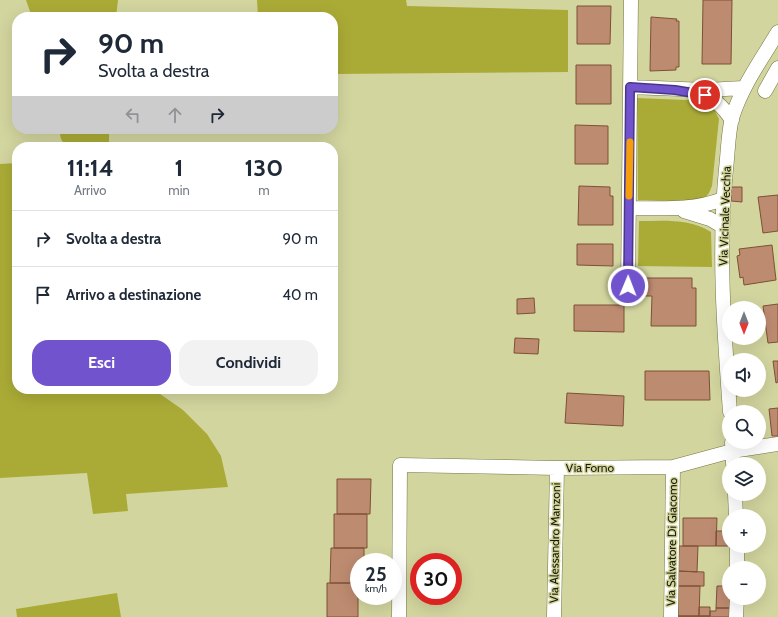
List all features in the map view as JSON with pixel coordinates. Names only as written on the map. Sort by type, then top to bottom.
[{"type":"street","points":[[628,286],[631,0]]},
{"type":"street","name":"Via Vicinale Vecchia","points":[[729,405],[723,317],[722,226],[723,199],[732,120],[743,88],[778,32]]},
{"type":"street","points":[[765,92],[778,68]]},
{"type":"street","points":[[630,87],[675,90],[723,90],[743,88]]},
{"type":"street","points":[[675,90],[705,95],[723,107],[732,120]]},
{"type":"street","points":[[629,208],[676,209],[698,206],[723,199]]},
{"type":"street","points":[[676,209],[710,219],[722,226]]},
{"type":"street","name":"Via Forno","points":[[399,617],[400,465],[557,468],[673,467],[732,452],[778,444]]},
{"type":"street","name":"Via Salvatore Di Giacomo","points":[[672,617],[673,467]]},
{"type":"street","name":"Via Alessandro Manzoni","points":[[554,617],[557,468]]},
{"type":"street","points":[[736,605],[736,617]]},
{"type":"shaded area","points":[[26,0],[118,0],[117,12],[30,12]]},
{"type":"shaded area","points":[[257,0],[406,0],[407,6],[568,10],[568,72],[338,74],[338,12],[258,12]]},
{"type":"shaded area","points":[[637,98],[710,101],[719,119],[712,186],[706,196],[700,199],[683,201],[638,200]]},
{"type":"shaded area","points":[[60,134],[109,134],[109,142],[63,142]]},
{"type":"shaded area","points":[[12,163],[12,394],[160,394],[183,410],[207,434],[221,456],[228,487],[126,494],[128,511],[93,514],[87,473],[0,478],[0,164]]},
{"type":"shaded area","points":[[639,221],[685,222],[694,224],[711,232],[712,267],[638,266]]},
{"type":"shaded area","points":[[117,593],[121,617],[17,617],[16,609]]},
{"type":"building","points":[[703,0],[732,0],[731,64],[702,64]]},
{"type":"building","points":[[577,6],[611,6],[610,44],[577,44]]},
{"type":"building","points":[[651,17],[677,19],[676,21],[679,21],[679,67],[676,67],[676,70],[650,71]]},
{"type":"building","points":[[576,65],[611,65],[611,104],[576,104]]},
{"type":"building","points":[[575,125],[608,126],[608,164],[575,164]]},
{"type":"building","points":[[579,186],[610,187],[610,196],[613,196],[613,225],[578,225]]},
{"type":"building","points":[[731,187],[742,187],[742,202],[731,201]]},
{"type":"building","points":[[778,195],[778,231],[763,233],[758,197]]},
{"type":"building","points":[[577,244],[613,244],[613,266],[577,265]]},
{"type":"building","points":[[772,245],[776,280],[744,285],[743,277],[740,278],[737,256],[740,255],[739,249]]},
{"type":"building","points":[[645,278],[692,278],[692,288],[696,288],[696,326],[651,326],[652,296],[644,296]]},
{"type":"building","points":[[534,298],[535,313],[517,314],[517,299]]},
{"type":"building","points":[[778,304],[778,342],[768,343],[766,328],[766,306]]},
{"type":"building","points":[[574,305],[624,305],[624,332],[574,331]]},
{"type":"building","points":[[515,338],[539,339],[538,354],[514,353]]},
{"type":"building","points":[[773,361],[778,361],[778,382],[776,383]]},
{"type":"building","points":[[645,371],[709,371],[710,400],[645,400]]},
{"type":"building","points":[[567,393],[624,396],[623,426],[565,423]]},
{"type":"building","points":[[778,408],[778,436],[772,436],[769,409]]},
{"type":"building","points":[[337,479],[371,479],[370,514],[337,514]]},
{"type":"building","points":[[334,514],[367,514],[367,548],[334,548]]},
{"type":"building","points":[[683,518],[717,518],[716,546],[683,546]]},
{"type":"building","points":[[716,531],[722,531],[722,546],[716,546]]},
{"type":"building","points":[[679,546],[698,546],[697,572],[678,571]]},
{"type":"building","points":[[331,548],[364,548],[364,553],[350,553],[350,583],[330,583]]},
{"type":"building","points":[[678,571],[704,572],[704,586],[678,586]]},
{"type":"building","points":[[327,583],[350,583],[350,605],[358,605],[358,617],[327,617]]},
{"type":"building","points":[[678,586],[700,586],[699,616],[678,616]]},
{"type":"building","points":[[717,586],[722,586],[722,605],[733,605],[733,608],[716,608]]},
{"type":"building","points":[[699,607],[710,607],[710,616],[699,616]]},
{"type":"building","points":[[716,608],[732,608],[732,617],[678,617],[710,616],[710,611],[716,611]]},
{"type":"slow traffic","points":[[629,196],[630,142]]},
{"type":"route","points":[[628,286],[630,87],[675,90],[705,95]]}]
